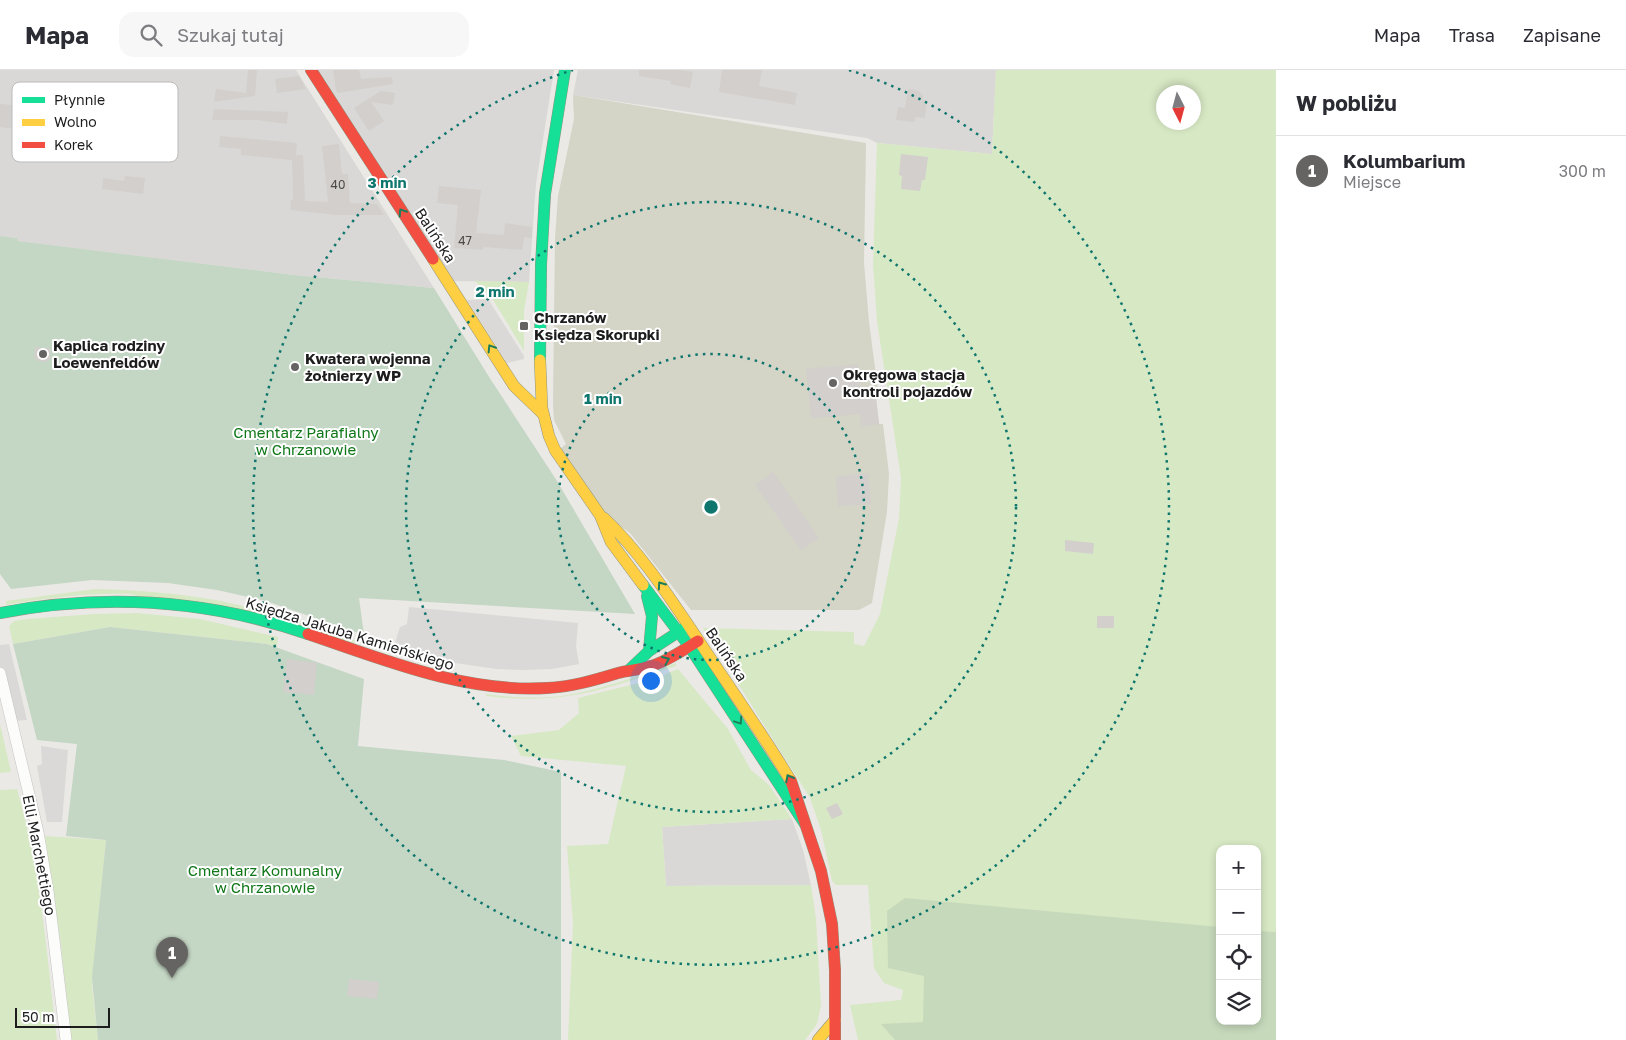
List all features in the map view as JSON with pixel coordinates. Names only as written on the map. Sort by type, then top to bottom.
[{"type":"main road","name":"Balińska","points":[[311,70],[509,378],[523,396],[542,413],[555,450],[600,515],[611,542],[641,582],[684,628]]},
{"type":"main road","points":[[542,413],[540,287],[545,192],[565,70]]},
{"type":"main road","points":[[509,378],[527,382],[538,375],[540,368]]},
{"type":"main road","name":"Balińska","points":[[600,515],[624,537],[659,582],[684,628],[805,824],[821,871],[832,924],[837,1039]]},
{"type":"main road","points":[[641,582],[650,602],[652,614],[649,651]]},
{"type":"main road","name":"Księdza Jakuba Kamieńskiego","points":[[0,613],[48,605],[108,601],[157,602],[206,608],[279,624],[388,662],[441,678],[496,688],[544,690],[573,686],[666,661],[694,643]]},
{"type":"main road","name":"Księdza Jakuba Kamieńskiego","points":[[629,670],[649,651],[684,628]]},
{"type":"main road","points":[[818,1040],[835,1020]]},
{"type":"street","name":"Elli Marchettiego","points":[[0,673],[38,832],[49,900],[66,1040]]},
{"type":"shaded area","points":[[0,70],[296,70],[434,288],[294,275],[17,241],[17,238],[0,236]]},
{"type":"shaded area","points":[[316,70],[554,70],[536,184],[529,282],[449,281]]},
{"type":"shaded area","points":[[578,70],[996,70],[992,154],[877,143],[867,138],[573,95]]},
{"type":"shaded area","points":[[573,95],[866,143],[864,263],[869,322],[879,398],[876,398],[879,424],[883,424],[889,474],[887,512],[872,603],[859,610],[691,610],[630,533],[599,511],[560,449],[566,444],[554,420],[553,404],[555,238],[558,196],[574,119]]},
{"type":"shaded area","points":[[488,299],[524,356],[524,359],[507,363],[467,300]]},
{"type":"shaded area","points":[[409,607],[578,623],[576,646],[579,664],[552,669],[496,669],[455,663],[394,646],[400,627],[407,624]]},
{"type":"shaded area","points":[[9,644],[27,720],[12,721],[0,673],[0,645]]},
{"type":"shaded area","points":[[41,746],[68,750],[62,822],[47,822],[37,766],[42,764]]},
{"type":"shaded area","points":[[792,819],[803,850],[811,885],[666,886],[662,827]]},
{"type":"green space","points":[[996,70],[1276,70],[1276,1040],[858,1040],[850,1005],[901,1000],[903,990],[884,983],[874,968],[868,885],[836,885],[832,881],[821,830],[810,798],[703,628],[854,632],[854,644],[864,646],[880,614],[899,518],[901,478],[877,321],[873,265],[877,143],[992,154]]},
{"type":"green space","name":"Cmentarz Parafialny w Chrzanowie","points":[[0,236],[17,238],[18,241],[294,275],[434,288],[557,481],[635,614],[359,598],[364,635],[266,601],[217,590],[168,583],[92,580],[11,589],[0,574]]},
{"type":"green space","points":[[475,281],[529,282],[524,311],[524,351],[492,298]]},
{"type":"green space","points":[[95,589],[158,592],[221,601],[306,624],[357,641],[353,643],[130,594],[68,596],[6,605],[6,601]]},
{"type":"green space","points":[[137,613],[200,619],[278,637],[277,647],[267,644],[110,627],[13,644],[9,626],[14,621],[27,619]]},
{"type":"green space","name":"Cmentarz Komunalny w Chrzanowie","points":[[110,627],[267,644],[364,679],[358,746],[504,760],[561,772],[561,1040],[98,1040],[92,978],[106,840],[66,836],[77,744],[37,740],[13,644]]},
{"type":"green space","points":[[676,663],[676,666],[633,680],[575,695],[532,699],[486,696],[486,694],[517,697],[568,695],[636,677]]},
{"type":"green space","points":[[678,669],[728,729],[751,770],[769,785],[792,819],[662,827],[666,886],[811,885],[816,919],[821,1005],[817,1024],[805,1040],[568,1040],[573,924],[567,846],[608,844],[626,766],[521,756],[511,736],[559,730],[579,713],[578,698],[651,680]]},
{"type":"green space","points":[[0,724],[11,772],[0,773]]},
{"type":"green space","points":[[17,789],[38,882],[57,1040],[0,1040],[0,790]]},
{"type":"green space","points":[[45,836],[106,840],[92,985],[98,1040],[71,1040],[61,945]]},
{"type":"green space","points":[[905,898],[1216,927],[1216,1025],[1261,1025],[1261,931],[1276,932],[1276,1040],[895,1040],[881,1024],[923,1022],[924,976],[888,968],[887,911]]},
{"type":"building","points":[[248,70],[257,70],[255,96],[214,102],[216,89],[246,93]]},
{"type":"building","points":[[333,70],[359,70],[361,79],[392,77],[393,84],[338,93]]},
{"type":"building","points":[[639,70],[680,70],[693,72],[690,88],[670,84],[671,81],[639,76]]},
{"type":"building","points":[[722,70],[762,70],[759,86],[797,93],[795,105],[719,92]]},
{"type":"building","points":[[299,76],[306,89],[277,93],[275,79]]},
{"type":"building","points":[[908,89],[919,91],[923,96],[922,100],[927,100],[925,118],[915,117],[915,122],[896,120],[898,107],[905,108]]},
{"type":"building","points":[[381,91],[395,93],[393,105],[371,102],[384,121],[369,131],[354,108]]},
{"type":"building","points":[[0,104],[12,105],[12,128],[0,127]]},
{"type":"building","points":[[214,109],[288,112],[287,124],[256,120],[212,120]]},
{"type":"building","points":[[220,136],[297,143],[296,155],[303,155],[305,201],[328,202],[322,146],[339,144],[342,174],[348,174],[350,203],[377,204],[384,215],[337,215],[290,210],[291,200],[293,200],[292,160],[241,155],[241,149],[219,147]]},
{"type":"building","points":[[901,154],[928,157],[925,180],[922,180],[920,191],[901,189],[902,176],[899,175]]},
{"type":"building","points":[[125,176],[145,178],[143,194],[102,189],[103,178],[124,181]]},
{"type":"building","points":[[439,186],[481,190],[476,233],[504,235],[505,223],[532,227],[532,238],[524,237],[522,250],[483,247],[483,250],[454,248],[458,205],[437,203]]},
{"type":"building","name":"Kaplica rodziny Loewenfeldów","points":[[35,347],[51,349],[50,360],[47,360],[47,362],[34,359]]},
{"type":"building","name":"Okręgowa stacja kontroli pojazdów","points":[[858,364],[861,399],[876,398],[879,424],[861,427],[860,414],[811,418],[806,369]]},
{"type":"building","points":[[773,472],[819,538],[801,550],[755,485]]},
{"type":"building","points":[[868,473],[871,504],[838,506],[836,477]]},
{"type":"building","points":[[1065,540],[1094,543],[1093,554],[1065,551]]},
{"type":"building","points":[[1097,616],[1114,616],[1114,628],[1097,628]]},
{"type":"building","points":[[287,659],[317,663],[314,695],[283,692]]},
{"type":"building","points":[[837,803],[843,814],[832,819],[826,808]]},
{"type":"building","points":[[349,979],[379,982],[377,999],[347,996]]},
{"type":"traffic: fast","points":[[540,360],[541,265],[545,194],[565,70]]},
{"type":"traffic: fast","points":[[643,585],[689,646],[805,824]]},
{"type":"traffic: fast","points":[[647,596],[652,616],[649,651]]},
{"type":"traffic: fast","points":[[0,613],[78,603],[155,603],[232,613],[308,634]]},
{"type":"traffic: fast","points":[[629,670],[649,651],[686,627]]},
{"type":"traffic: slow","points":[[433,259],[514,386],[542,413]]},
{"type":"traffic: slow","points":[[540,360],[542,408],[549,436],[555,450],[600,515],[611,542],[643,585]]},
{"type":"traffic: slow","points":[[604,518],[631,546],[666,593],[791,781]]},
{"type":"traffic: slow","points":[[818,1040],[835,1020]]},
{"type":"traffic: jam","points":[[311,70],[433,259]]},
{"type":"traffic: jam","points":[[308,634],[425,673],[485,685],[516,688],[565,686],[647,667],[669,658],[698,641]]},
{"type":"traffic: jam","points":[[791,781],[821,871],[832,924],[835,970],[835,1040]]},
{"type":"place","name":"Chrzanów Księdza Skorupki","points":[[524,326]]},
{"type":"place","name":"Kaplica rodziny Loewenfeldów","points":[[43,354]]},
{"type":"place","name":"Kwatera wojenna żołnierzy WP","points":[[295,367]]},
{"type":"place","name":"Okręgowa stacja kontroli pojazdów","points":[[833,383]]},
{"type":"place","name":"Kolumbarium","points":[[172,978]]}]
